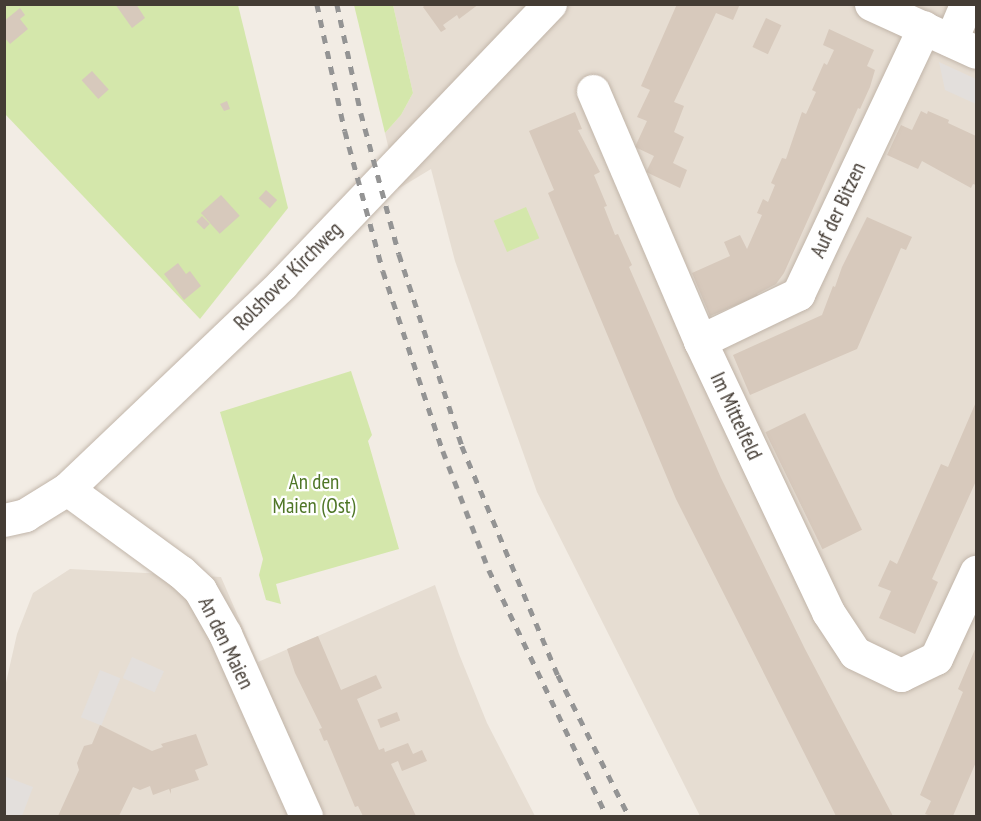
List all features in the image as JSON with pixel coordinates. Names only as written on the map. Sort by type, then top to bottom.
[{"type":"street","name":"Rolshover Kirchweg","points":[[4,520],[25,515],[67,489],[282,284],[550,4]]},
{"type":"street","points":[[871,4],[950,40]]},
{"type":"street","name":"Auf der Bitzen","points":[[700,341],[798,294],[950,40],[966,4]]},
{"type":"street","name":"Im Mittelfeld","points":[[593,91],[700,341],[828,612],[855,652],[901,675],[936,658],[976,572]]},
{"type":"street","name":"An den Maien","points":[[67,489],[181,572],[200,590],[225,634],[306,816]]},
{"type":"shaded area","points":[[393,5],[976,5],[976,816],[700,816],[537,492],[455,261],[431,169],[398,189],[385,133],[401,115],[413,93]]},
{"type":"shaded area","points":[[939,62],[976,79],[976,104],[945,90]]},
{"type":"shaded area","points":[[70,569],[221,577],[258,662],[435,585],[459,654],[487,723],[535,816],[5,816],[5,687],[17,634],[33,593]]},
{"type":"shaded area","points":[[132,657],[164,671],[155,692],[123,678]]},
{"type":"shaded area","points":[[100,670],[120,678],[101,726],[81,717]]},
{"type":"shaded area","points":[[4,776],[33,787],[22,816],[5,816]]},
{"type":"green space","points":[[5,5],[238,5],[288,208],[200,319],[5,114]]},
{"type":"green space","points":[[354,5],[393,5],[413,93],[401,115],[385,133]]},
{"type":"green space","points":[[526,207],[539,238],[507,252],[494,221]]},
{"type":"green space","name":"An den Maien (Ost)","points":[[351,371],[372,435],[368,441],[399,549],[276,584],[281,604],[266,600],[259,575],[263,559],[220,412]]},
{"type":"building","points":[[115,4],[136,4],[145,18],[132,28]]},
{"type":"building","points":[[426,4],[479,4],[459,19],[457,15],[443,25],[446,29],[441,32],[423,7]]},
{"type":"building","points":[[677,4],[740,4],[733,20],[716,13],[674,102],[684,106],[674,132],[684,137],[673,163],[687,170],[680,188],[646,172],[654,156],[635,147],[647,121],[637,117],[650,90],[641,86]]},
{"type":"building","points":[[20,8],[25,15],[20,19],[28,29],[10,44],[4,37],[4,21]]},
{"type":"building","points":[[766,18],[781,25],[768,54],[752,47]]},
{"type":"building","points":[[829,29],[874,50],[867,66],[875,70],[870,87],[860,109],[858,108],[784,273],[776,284],[757,294],[758,296],[710,316],[692,273],[730,256],[724,242],[740,235],[747,249],[762,215],[757,213],[763,199],[768,202],[775,185],[771,183],[782,158],[786,159],[802,112],[806,114],[816,92],[812,90],[824,63],[827,65],[834,50],[823,45]]},
{"type":"building","points":[[92,71],[109,90],[98,99],[82,80]]},
{"type":"building","points":[[227,101],[230,109],[224,111],[220,104]]},
{"type":"building","points":[[921,111],[927,114],[928,111],[949,120],[948,123],[976,136],[976,185],[973,184],[971,188],[922,161],[918,169],[887,155],[901,125],[912,130]]},
{"type":"building","points":[[575,112],[582,129],[578,130],[600,172],[594,175],[607,206],[604,207],[615,235],[618,234],[632,265],[629,267],[721,478],[805,649],[893,816],[836,816],[676,499],[548,193],[554,190],[529,131]]},
{"type":"building","points":[[266,190],[277,200],[270,208],[259,198]]},
{"type":"building","points":[[221,195],[240,216],[220,234],[201,213]]},
{"type":"building","points":[[202,216],[210,224],[204,229],[196,222]]},
{"type":"building","points":[[867,217],[912,237],[906,250],[901,248],[857,349],[750,395],[733,355],[822,315],[833,286],[835,287],[842,267]]},
{"type":"building","points":[[178,263],[186,274],[190,271],[201,286],[184,300],[164,274]]},
{"type":"building","points":[[976,402],[976,481],[932,579],[938,582],[915,634],[879,618],[891,591],[878,586],[890,560],[897,564],[941,464],[948,467]]},
{"type":"building","points":[[805,413],[862,530],[822,549],[765,432]]},
{"type":"building","points":[[318,636],[341,690],[376,675],[382,688],[357,699],[379,750],[384,748],[385,752],[408,743],[413,754],[422,750],[427,761],[402,771],[398,761],[391,764],[416,816],[363,816],[358,806],[355,807],[327,740],[324,741],[319,729],[322,728],[295,673],[287,649]]},
{"type":"building","points":[[976,647],[976,762],[953,816],[931,816],[925,814],[931,801],[920,795],[963,692],[958,689]]},
{"type":"building","points":[[397,712],[400,720],[381,728],[377,720]]},
{"type":"building","points":[[100,725],[152,751],[163,747],[161,744],[196,734],[208,765],[195,770],[199,780],[171,789],[171,794],[169,789],[153,795],[150,786],[140,790],[133,787],[119,816],[58,816],[79,770],[77,763],[84,746],[92,744]]},
{"type":"railway","points":[[317,4],[345,131],[383,271],[443,451],[489,570],[607,816]]},
{"type":"railway","points":[[337,4],[361,113],[399,254],[462,446],[558,675],[629,816]]}]
